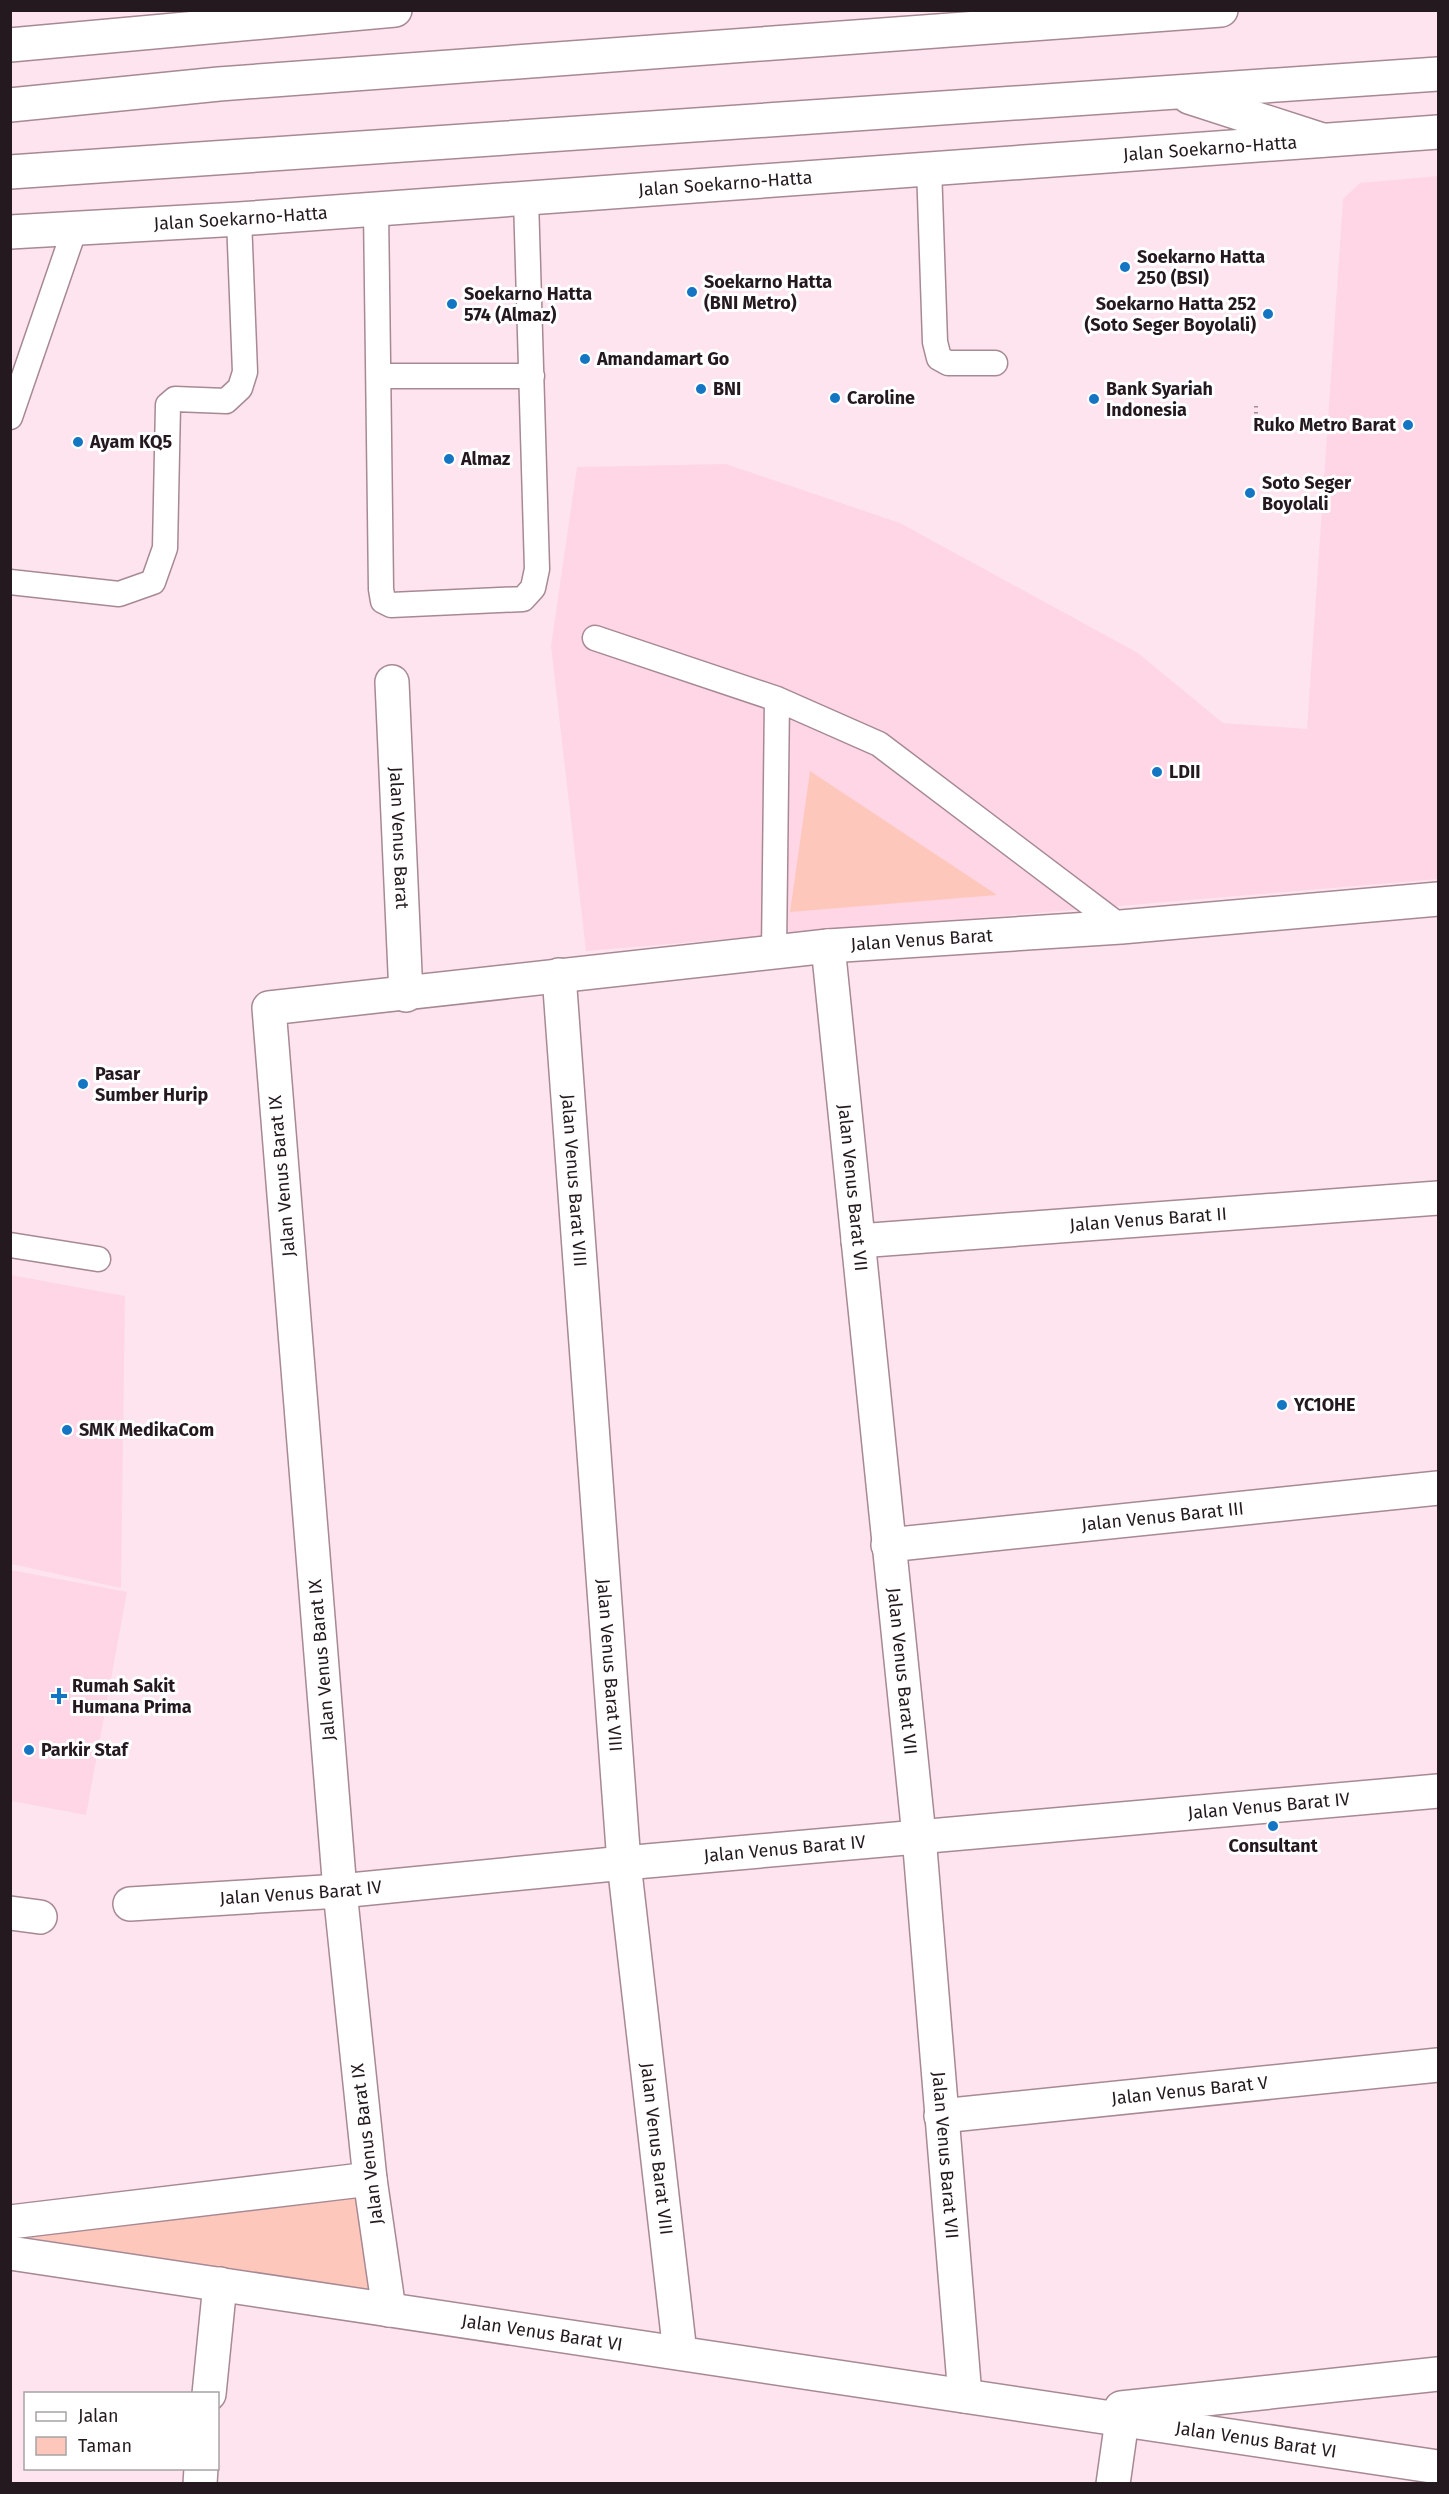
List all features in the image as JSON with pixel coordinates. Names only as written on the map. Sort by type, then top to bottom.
[{"type":"main road","points":[[10,45],[395,10]]},
{"type":"main road","points":[[10,105],[219,84],[1221,10]]},
{"type":"main road","points":[[16,174],[1438,74]]},
{"type":"main road","points":[[1172,92],[1322,140]]},
{"type":"main road","name":"Jalan Soekarno-Hatta","points":[[10,232],[526,199],[929,167],[1152,154],[1438,132]]},
{"type":"main road","name":"Jalan Venus Barat","points":[[392,682],[406,994]]},
{"type":"main road","name":"Jalan Venus Barat","points":[[269,1008],[828,946],[1121,927],[1438,899]]},
{"type":"main road","name":"Jalan Venus Barat VII","points":[[828,946],[919,1836],[965,2396]]},
{"type":"main road","name":"Jalan Venus Barat VIII","points":[[559,975],[624,1863],[680,2353]]},
{"type":"main road","name":"Jalan Venus Barat IX","points":[[269,1008],[340,1891],[370,2179],[389,2310]]},
{"type":"main road","name":"Jalan Venus Barat II","points":[[858,1241],[1438,1198]]},
{"type":"main road","name":"Jalan Venus Barat III","points":[[888,1545],[1438,1488]]},
{"type":"main road","name":"Jalan Venus Barat IV","points":[[130,1904],[340,1891],[919,1836],[1438,1791]]},
{"type":"main road","name":"Jalan Venus Barat V","points":[[941,2116],[1438,2065]]},
{"type":"main road","points":[[10,2222],[370,2179]]},
{"type":"main road","name":"Jalan Venus Barat VI","points":[[10,2253],[1438,2467]]},
{"type":"main road","points":[[209,2392],[220,2284]]},
{"type":"main road","name":"Jalan Venus Barat VI","points":[[1075,2412],[1438,2374]]},
{"type":"main road","points":[[1113,2484],[1122,2420]]},
{"type":"lane","points":[[929,167],[935,342],[939,358],[948,363],[995,363]]},
{"type":"lane","points":[[376,209],[383,601],[391,605],[523,599],[533,588],[537,569],[526,199]]},
{"type":"lane","points":[[10,582],[119,594],[153,582],[165,548],[168,405],[175,399],[226,401],[235,395],[245,372],[239,219]]},
{"type":"lane","points":[[10,417],[75,228]]},
{"type":"lane","points":[[379,376],[532,376]]},
{"type":"lane","points":[[595,638],[777,699],[879,744],[1121,927]]},
{"type":"lane","points":[[774,952],[777,699]]},
{"type":"lane","points":[[10,1245],[98,1259]]},
{"type":"path","points":[[1256,406],[1256,423]]},
{"type":"shaded area","points":[[1438,176],[1438,879],[586,951],[551,646],[577,467],[726,464],[900,523],[1138,653],[1223,723],[1307,729],[1343,199],[1360,183]]},
{"type":"shaded area","name":"SMK MedikaCom","points":[[11,1275],[125,1296],[121,1588],[11,1564]]},
{"type":"shaded area","name":"Rumah Sakit Humana Prima","points":[[11,1570],[127,1592],[86,1815],[11,1801]]},
{"type":"green space","points":[[810,771],[997,895],[790,912]]},
{"type":"green space","points":[[362,2189],[374,2298],[16,2235]]},
{"type":"place","name":"Soekarno Hatta 250 (BSI)","points":[[1125,267]]},
{"type":"place","name":"Soekarno Hatta (BNI Metro)","points":[[692,292]]},
{"type":"place","name":"Soekarno Hatta 574 (Almaz)","points":[[452,304]]},
{"type":"place","name":"Soekarno Hatta 252 (Soto Seger Boyolali)","points":[[1268,314]]},
{"type":"place","name":"Amandamart Go","points":[[585,359]]},
{"type":"place","name":"BNI","points":[[701,389]]},
{"type":"place","name":"Caroline","points":[[835,398]]},
{"type":"place","name":"Bank Syariah Indonesia","points":[[1094,399]]},
{"type":"place","name":"Ruko Metro Barat","points":[[1408,425]]},
{"type":"place","name":"Ayam KQ5","points":[[78,442]]},
{"type":"place","name":"Almaz","points":[[449,459]]},
{"type":"place","name":"Soto Seger Boyolali","points":[[1250,493]]},
{"type":"place","name":"LDII","points":[[1157,772]]},
{"type":"place","name":"Pasar Sumber Hurip","points":[[83,1084]]},
{"type":"place","name":"YC1OHE","points":[[1282,1405]]},
{"type":"place","name":"SMK MedikaCom","points":[[67,1430]]},
{"type":"place","name":"Rumah Sakit Humana Prima","points":[[59,1696]]},
{"type":"place","name":"Parkir Staf","points":[[29,1750]]},
{"type":"place","name":"Consultant","points":[[1273,1826]]}]
